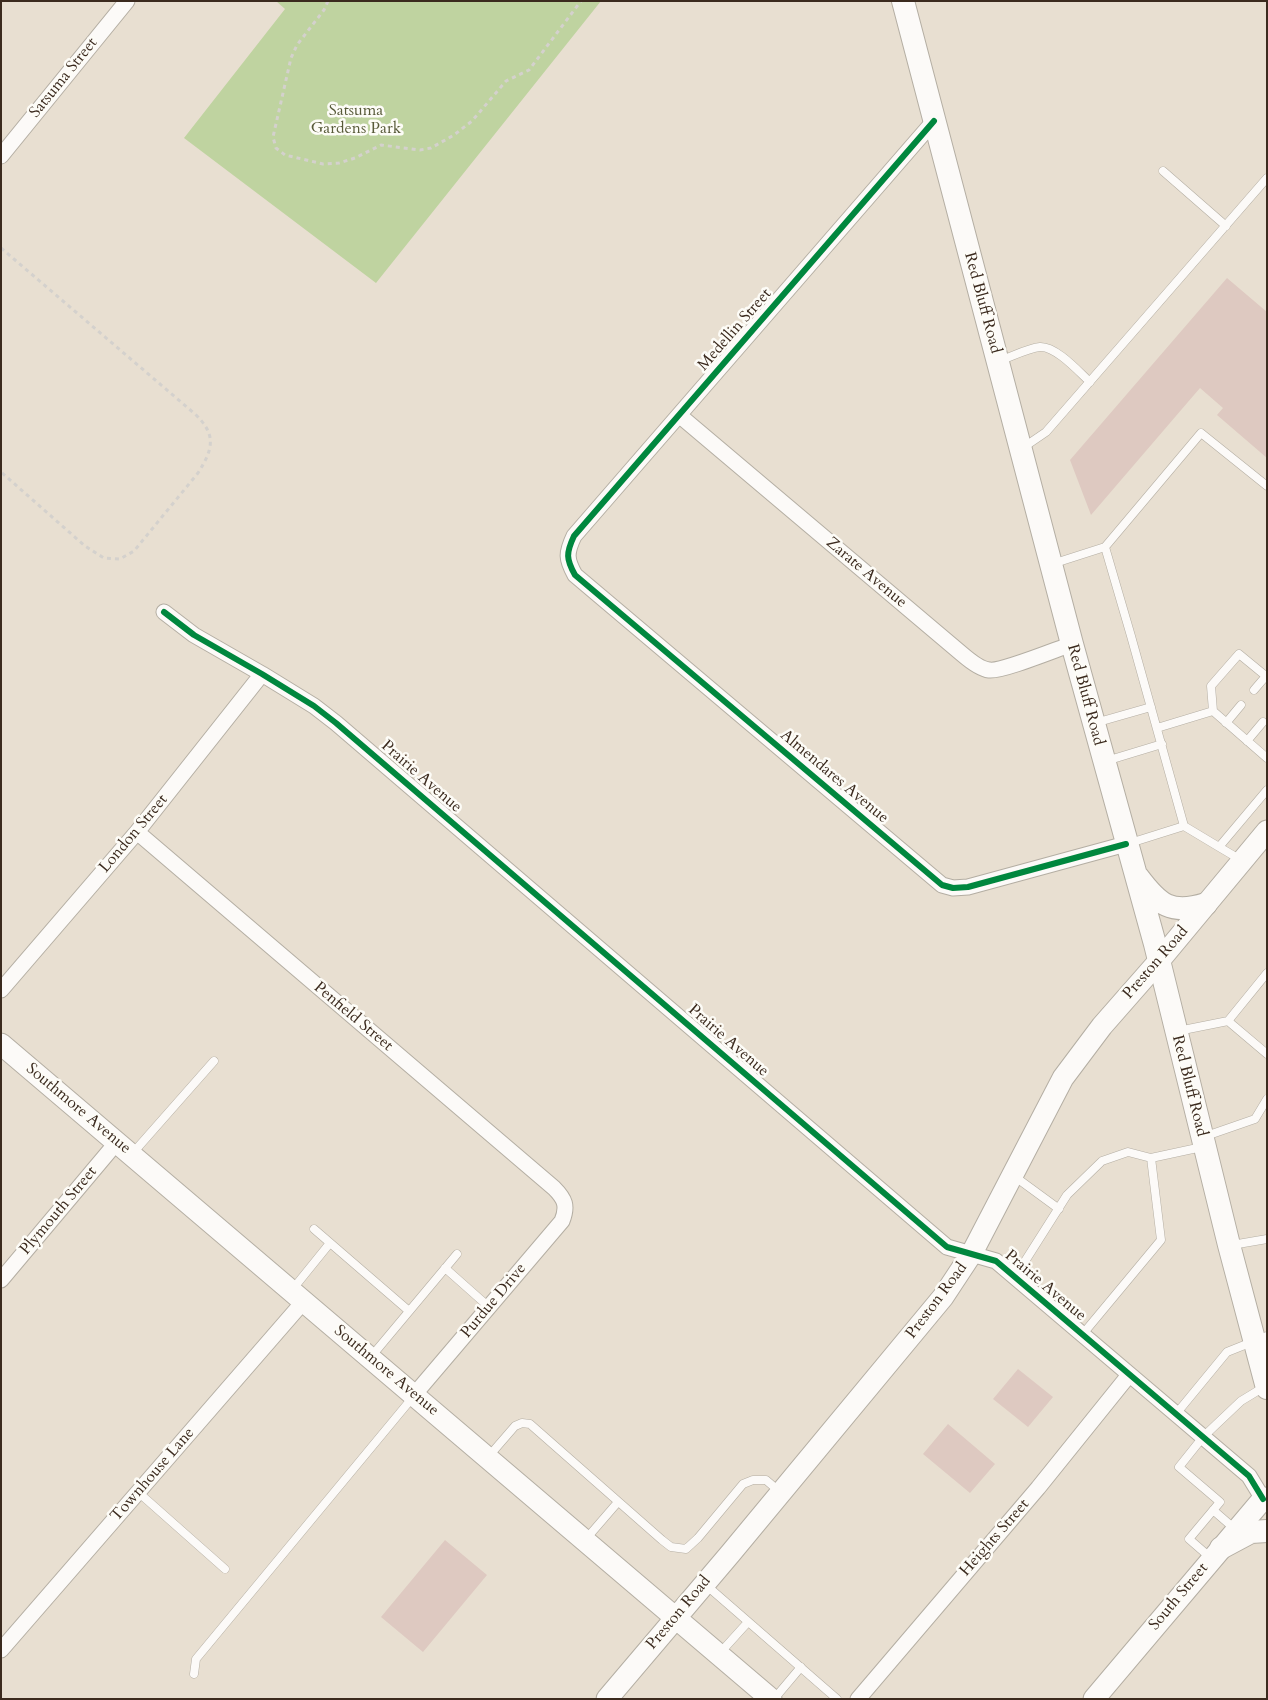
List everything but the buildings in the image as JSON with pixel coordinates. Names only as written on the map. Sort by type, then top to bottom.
[{"type":"main road","name":"Red Bluff Road","points":[[904,1],[1050,564],[1159,961],[1229,1246],[1260,1338],[1266,1387]]},
{"type":"main road","name":"Preston Road","points":[[607,1699],[944,1297],[972,1253],[1063,1078],[1102,1026],[1159,961],[1267,831]]},
{"type":"main road","points":[[1134,873],[1154,897],[1170,906],[1188,909],[1206,904]]},
{"type":"main road","name":"Southmore Avenue","points":[[1,1044],[773,1699]]},
{"type":"main road","name":"South Street","points":[[1094,1699],[1236,1530],[1265,1499]]},
{"type":"main road","points":[[1216,1554],[1251,1532],[1267,1531]]},
{"type":"street","name":"Satsuma Street","points":[[1,156],[128,1]]},
{"type":"street","name":"Medellin Street","points":[[568,562],[568,549],[574,536],[934,121]]},
{"type":"street","name":"Zarate Avenue","points":[[679,415],[954,648],[976,664],[989,670],[1072,644]]},
{"type":"street","name":"Almendares Avenue","points":[[568,562],[575,575],[942,885],[953,888],[968,887],[1126,844]]},
{"type":"street","name":"Prairie Avenue","points":[[164,612],[194,635],[314,706],[336,723],[947,1247],[996,1261],[1249,1476],[1265,1499]]},
{"type":"street","name":"London Street","points":[[1,990],[137,832],[262,674]]},
{"type":"street","name":"Penfield Street","points":[[137,832],[554,1188],[562,1196],[566,1204]]},
{"type":"street","name":"Plymouth Street","points":[[1,1280],[124,1148]]},
{"type":"street","name":"Purdue Drive","points":[[414,1395],[562,1221],[566,1211],[566,1204]]},
{"type":"street","name":"Townhouse Lane","points":[[1,1650],[138,1492],[298,1296]]},
{"type":"street","name":"Heights Street","points":[[858,1699],[1038,1488],[1130,1375]]},
{"type":"lane","points":[[1163,171],[1226,226]]},
{"type":"lane","points":[[1020,449],[1046,432],[1267,178]]},
{"type":"lane","points":[[997,362],[1039,347],[1047,348],[1058,354],[1090,382]]},
{"type":"lane","points":[[1050,564],[1105,547],[1201,433],[1267,486]]},
{"type":"lane","points":[[1105,547],[1184,826],[1242,861]]},
{"type":"lane","points":[[1254,690],[1266,677],[1240,654],[1211,686],[1213,711],[1266,757]]},
{"type":"lane","points":[[1226,723],[1241,705]]},
{"type":"lane","points":[[1093,724],[1151,707]]},
{"type":"lane","points":[[1157,728],[1213,711]]},
{"type":"lane","points":[[1247,741],[1263,722]]},
{"type":"lane","points":[[1103,762],[1162,744]]},
{"type":"lane","points":[[1219,847],[1267,790]]},
{"type":"lane","points":[[1126,844],[1184,826]]},
{"type":"lane","points":[[1176,1031],[1228,1020],[1267,973]]},
{"type":"lane","points":[[1228,1020],[1267,1054]]},
{"type":"lane","points":[[124,1148],[214,1061]]},
{"type":"lane","points":[[1015,1277],[1067,1195],[1102,1161],[1128,1152],[1151,1158],[1203,1142],[1255,1119],[1267,1099]]},
{"type":"lane","points":[[1082,1335],[1161,1240],[1151,1158]]},
{"type":"lane","points":[[1013,1174],[1058,1209]]},
{"type":"lane","points":[[314,1229],[409,1311]]},
{"type":"lane","points":[[1229,1246],[1267,1238]]},
{"type":"lane","points":[[298,1296],[330,1243]]},
{"type":"lane","points":[[370,1358],[457,1254]]},
{"type":"lane","points":[[445,1268],[489,1307]]},
{"type":"lane","points":[[1176,1414],[1227,1352],[1260,1338]]},
{"type":"lane","points":[[1216,1554],[1189,1539],[1220,1502],[1179,1467],[1203,1437],[1241,1401],[1266,1387]]},
{"type":"lane","points":[[194,1674],[196,1660],[414,1395]]},
{"type":"lane","points":[[487,1457],[515,1426],[522,1423],[530,1424],[662,1540],[672,1547],[686,1549],[698,1538],[743,1484],[753,1480],[766,1480],[780,1493]]},
{"type":"lane","points":[[138,1492],[225,1569]]},
{"type":"lane","points":[[585,1540],[618,1502]]},
{"type":"lane","points":[[1213,1510],[1236,1530]]},
{"type":"lane","points":[[704,1584],[837,1699]]},
{"type":"lane","points":[[719,1654],[748,1622]]},
{"type":"lane","points":[[773,1699],[801,1667]]},
{"type":"path","points":[[328,1],[324,10],[297,45],[291,58],[273,137],[276,148],[285,155],[323,164],[339,163],[355,158],[382,145],[420,150],[431,148],[454,135],[472,121],[506,81],[529,70],[581,1]]},
{"type":"path","points":[[1,248],[205,423],[211,440],[210,449],[198,473],[134,551],[120,559],[104,558],[86,546],[1,472]]},
{"type":"green space","name":"Satsuma Gardens Park","points":[[276,1],[601,1],[376,283],[184,138],[285,9]]},
{"type":"cycle path","points":[[934,121],[574,536],[568,552],[570,565],[575,575],[942,885],[953,888],[968,887],[1126,844]]},
{"type":"cycle path","points":[[164,612],[194,635],[314,706],[336,723],[947,1247],[996,1261],[1249,1476],[1263,1499]]}]
